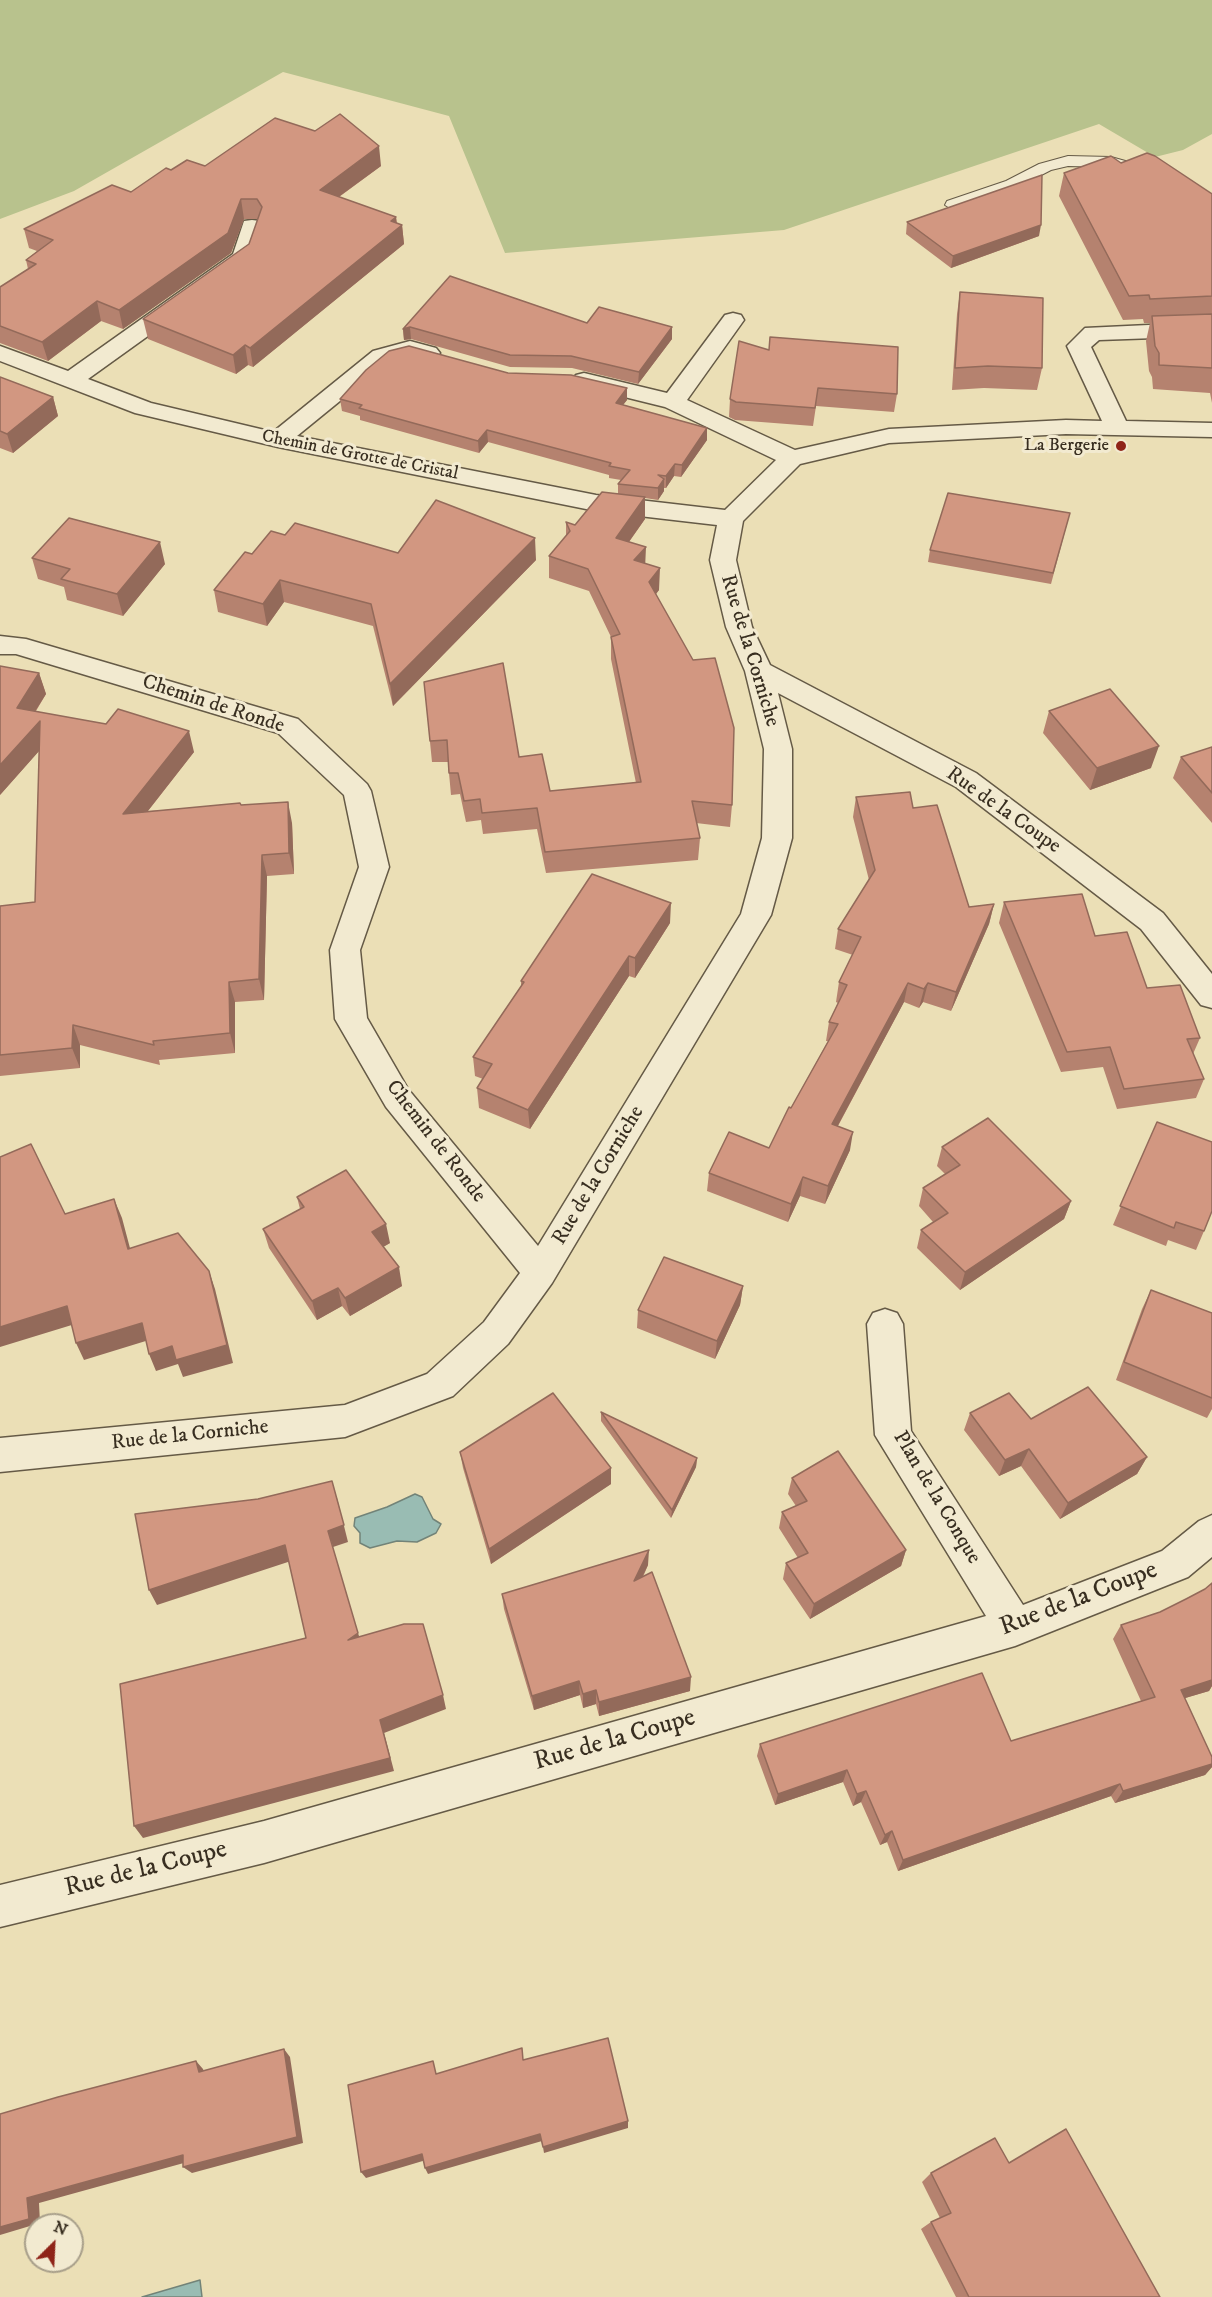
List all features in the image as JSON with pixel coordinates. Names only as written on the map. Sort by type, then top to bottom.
[{"type":"street","points":[[70,381],[243,257],[252,226]]},
{"type":"street","points":[[673,402],[733,320]]},
{"type":"street","points":[[1117,427],[1080,346],[1093,333],[1212,329]]},
{"type":"street","points":[[278,440],[381,356],[410,348],[454,361]]},
{"type":"street","name":"Chemin de Grotte de Cristal","points":[[0,353],[143,408],[278,440],[596,503],[731,519]]},
{"type":"street","points":[[561,377],[571,377],[673,402],[792,458]]},
{"type":"street","points":[[731,519],[792,458],[889,436],[1117,427],[1212,430]]},
{"type":"street","name":"Rue de la Corniche","points":[[0,1455],[345,1421],[440,1385],[496,1333],[540,1274],[756,915],[777,838],[778,749],[759,671],[739,627],[723,560],[731,519]]},
{"type":"street","name":"Chemin de Ronde","points":[[0,645],[17,645],[288,726],[357,791],[375,867],[345,950],[351,1019],[397,1098],[540,1274]]},
{"type":"street","name":"Rue de la Coupe","points":[[759,671],[966,780],[1152,921],[1212,996]]},
{"type":"street","name":"Plan de la Conque","points":[[885,1324],[893,1435],[1016,1627]]},
{"type":"street","name":"Rue de la Coupe","points":[[0,1906],[264,1842],[1016,1627],[1175,1564],[1212,1533]]},
{"type":"lane","points":[[953,205],[1012,184],[1045,167],[1068,161],[1111,162],[1148,173]]},
{"type":"green space","points":[[0,0],[1212,0],[1212,134],[1183,150],[1155,157],[1099,124],[784,230],[505,253],[449,116],[283,72],[74,191],[0,219]]},
{"type":"water","points":[[415,1494],[422,1497],[433,1519],[441,1524],[436,1533],[417,1542],[397,1541],[370,1548],[360,1543],[360,1533],[354,1526],[355,1518]]},
{"type":"water","points":[[200,2280],[202,2297],[142,2297]]},
{"type":"building","points":[[340,114],[379,146],[320,190],[396,217],[391,221],[402,225],[250,348],[245,345],[233,355],[143,319],[249,244],[262,207],[257,199],[241,199],[228,233],[119,310],[97,301],[42,342],[0,326],[0,287],[36,264],[26,260],[53,240],[24,229],[112,185],[131,192],[166,168],[171,170],[187,160],[205,166],[275,118],[315,131]]},
{"type":"building","points":[[1147,153],[1212,194],[1212,296],[1150,299],[1149,295],[1129,296],[1064,173],[1111,156],[1121,163]]},
{"type":"building","points":[[1042,175],[1041,225],[953,256],[907,222]]},
{"type":"building","points":[[450,276],[587,323],[599,307],[672,327],[639,372],[571,356],[510,355],[410,327],[403,329]]},
{"type":"building","points":[[960,292],[1043,298],[1042,368],[988,366],[955,368]]},
{"type":"building","points":[[1212,314],[1212,368],[1159,365],[1152,316]]},
{"type":"building","points":[[770,337],[898,347],[897,394],[818,388],[815,408],[736,402],[730,399],[739,341],[769,350]]},
{"type":"building","points":[[409,346],[508,373],[571,375],[627,388],[616,403],[707,428],[682,465],[675,464],[666,476],[658,475],[664,479],[658,488],[618,484],[630,470],[609,466],[611,463],[487,430],[478,441],[359,408],[362,405],[340,399],[366,370],[389,351]]},
{"type":"building","points":[[0,377],[53,397],[7,434],[0,431]]},
{"type":"building","points":[[602,492],[645,497],[616,538],[646,547],[634,560],[660,568],[649,582],[693,660],[715,658],[734,728],[732,805],[692,801],[700,838],[545,852],[537,808],[482,813],[480,799],[464,801],[458,773],[449,773],[447,740],[430,741],[424,682],[503,663],[519,757],[542,754],[550,791],[641,782],[611,637],[620,634],[588,569],[549,556],[570,531],[566,522],[575,525]]},
{"type":"building","points":[[948,493],[1070,513],[1053,573],[930,550]]},
{"type":"building","points":[[436,500],[535,538],[390,684],[371,604],[280,580],[263,604],[214,590],[245,552],[252,554],[271,531],[285,535],[295,523],[398,553]]},
{"type":"building","points":[[69,518],[160,542],[117,594],[61,579],[70,569],[32,558]]},
{"type":"building","points":[[0,666],[39,673],[17,708],[106,724],[118,709],[189,731],[123,814],[240,803],[241,805],[288,802],[289,853],[262,855],[259,979],[229,982],[230,1033],[153,1041],[154,1045],[73,1025],[72,1048],[0,1055],[0,906],[35,902],[40,721],[0,765]]},
{"type":"building","points":[[1110,689],[1159,746],[1097,768],[1049,711]]},
{"type":"building","points":[[1212,747],[1212,793],[1181,757]]},
{"type":"building","points":[[910,792],[913,808],[937,805],[969,907],[994,904],[956,992],[928,983],[924,989],[908,983],[832,1124],[853,1132],[828,1186],[803,1177],[791,1204],[709,1173],[729,1132],[769,1148],[789,1107],[791,1108],[838,1024],[829,1022],[847,985],[839,982],[861,937],[838,929],[875,870],[856,797]]},
{"type":"building","points":[[592,874],[671,903],[635,958],[629,956],[528,1110],[477,1088],[492,1064],[473,1057],[524,982],[521,981]]},
{"type":"building","points":[[1082,894],[1095,936],[1127,932],[1147,988],[1180,985],[1200,1038],[1187,1039],[1204,1079],[1124,1089],[1110,1047],[1067,1052],[1004,902]]},
{"type":"building","points":[[988,1118],[1071,1201],[965,1272],[921,1230],[948,1213],[923,1188],[960,1165],[942,1147]]},
{"type":"building","points":[[1157,1122],[1212,1142],[1212,1211],[1204,1231],[1176,1222],[1174,1228],[1120,1206]]},
{"type":"building","points":[[31,1144],[65,1214],[114,1199],[128,1249],[178,1233],[209,1271],[227,1345],[176,1360],[172,1346],[149,1354],[142,1323],[76,1343],[67,1306],[0,1327],[0,1157]]},
{"type":"building","points":[[346,1170],[386,1224],[372,1232],[399,1267],[345,1298],[338,1288],[312,1301],[263,1229],[304,1207],[297,1197]]},
{"type":"building","points":[[664,1257],[743,1286],[717,1341],[638,1310]]},
{"type":"building","points":[[1151,1290],[1212,1313],[1212,1398],[1124,1362]]},
{"type":"building","points":[[1088,1387],[1147,1457],[1068,1503],[1029,1449],[1005,1460],[970,1413],[1009,1393],[1031,1419]]},
{"type":"building","points":[[553,1393],[611,1468],[489,1549],[460,1452]]},
{"type":"building","points":[[601,1412],[697,1458],[672,1510]]},
{"type":"building","points":[[838,1451],[906,1550],[814,1604],[786,1563],[808,1553],[782,1512],[807,1501],[792,1478]]},
{"type":"building","points":[[332,1481],[344,1525],[328,1531],[358,1633],[348,1640],[404,1624],[423,1624],[443,1695],[380,1720],[390,1758],[134,1826],[120,1684],[306,1638],[285,1545],[149,1590],[135,1514],[258,1499]]},
{"type":"building","points":[[649,1550],[634,1581],[652,1572],[691,1677],[599,1702],[596,1690],[583,1694],[579,1681],[532,1696],[502,1594]]},
{"type":"building","points":[[1212,1583],[1212,1680],[1181,1690],[1212,1757],[1212,1764],[1123,1791],[1120,1784],[903,1860],[892,1831],[885,1835],[866,1791],[857,1794],[847,1770],[778,1794],[760,1744],[982,1673],[1011,1741],[1155,1697],[1121,1625],[1160,1612],[1205,1589]]},
{"type":"building","points":[[608,2038],[628,2121],[543,2147],[540,2134],[425,2168],[422,2154],[361,2172],[348,2085],[433,2061],[436,2074],[522,2048],[523,2060]]},
{"type":"building","points":[[284,2049],[297,2137],[183,2167],[183,2155],[27,2198],[28,2213],[24,2213],[24,2220],[0,2227],[0,2114],[196,2061],[199,2072]]},
{"type":"building","points":[[1066,2129],[1160,2297],[969,2297],[931,2222],[951,2213],[931,2173],[995,2138],[1009,2163]]},
{"type":"place","name":"La Bergerie","points":[[1121,446]]}]
